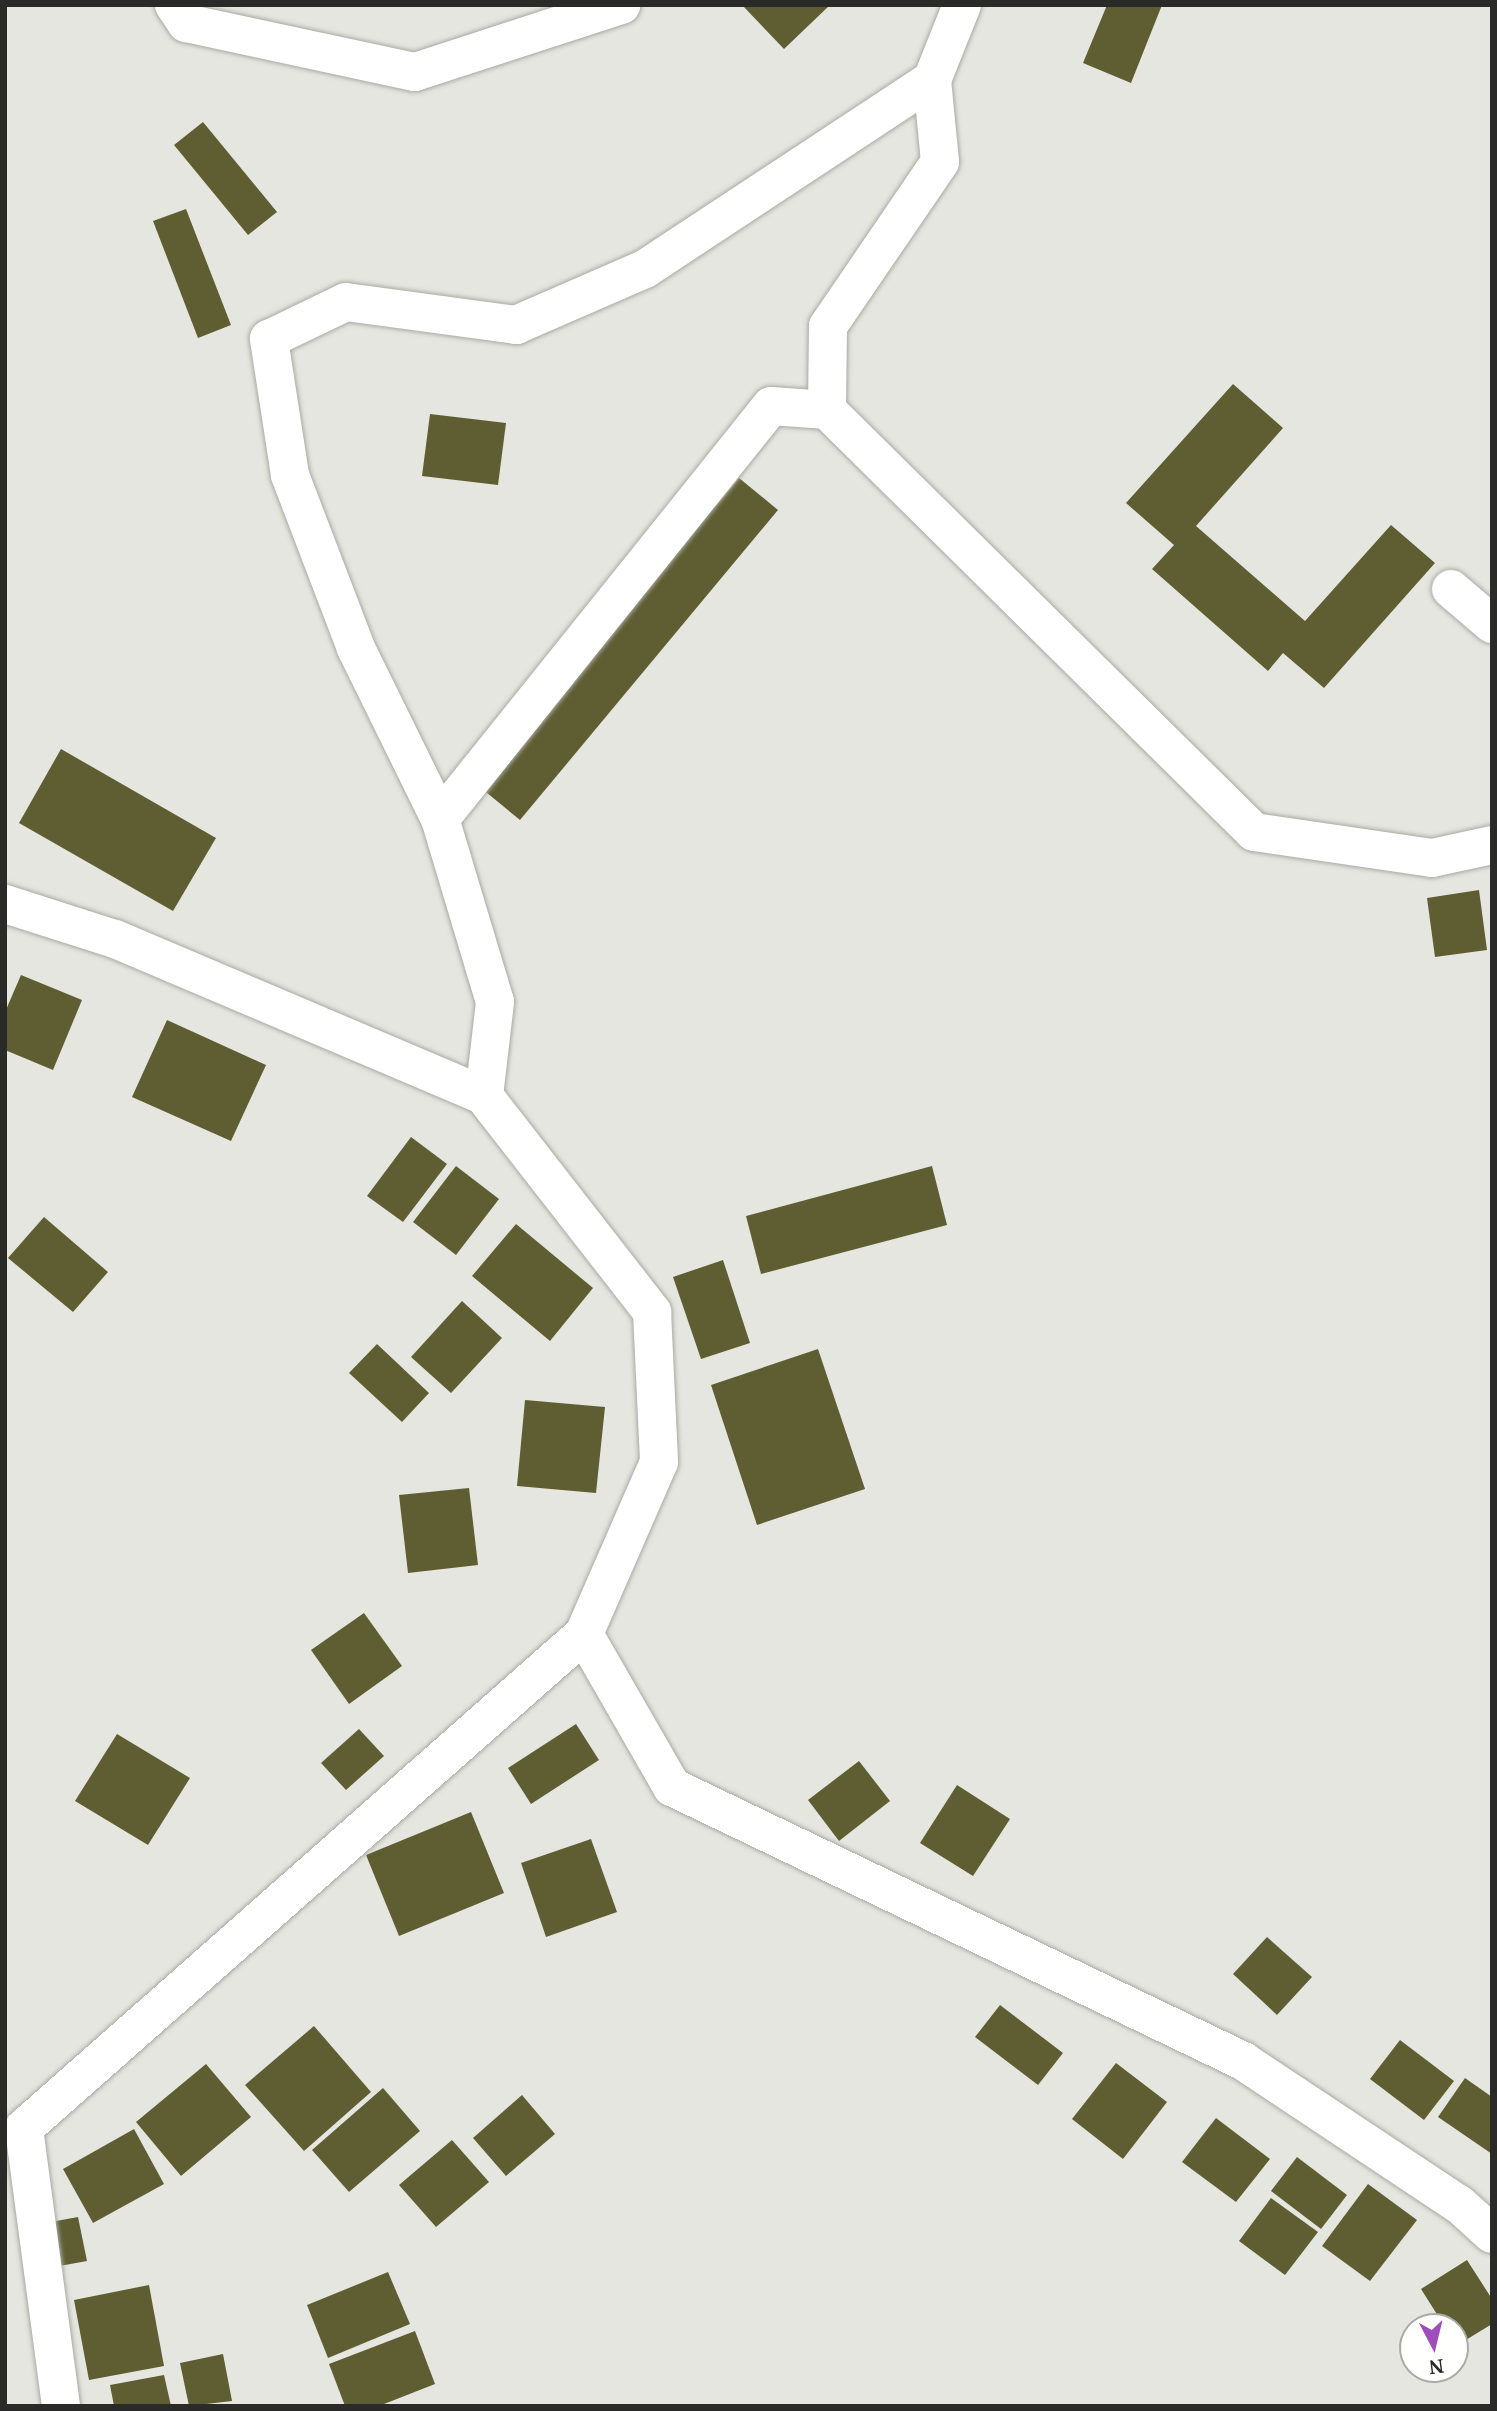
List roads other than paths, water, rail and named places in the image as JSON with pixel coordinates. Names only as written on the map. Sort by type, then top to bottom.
[{"type":"street","points":[[174,5],[186,23],[415,72],[621,5]]},
{"type":"street","points":[[827,410],[828,326],[940,162],[932,80],[962,5]]},
{"type":"street","points":[[484,1096],[495,1002],[440,819],[356,648],[290,475],[269,340],[346,302],[516,325],[645,269],[932,80]]},
{"type":"street","points":[[440,819],[772,406],[827,410],[1254,832],[1432,858],[1492,845]]},
{"type":"street","points":[[1451,589],[1492,624]]},
{"type":"street","points":[[5,904],[115,939],[484,1096],[652,1312],[659,1462],[584,1634],[24,2128],[61,2406]]},
{"type":"street","points":[[584,1634],[673,1787],[1243,2061],[1460,2204],[1492,2234]]}]
